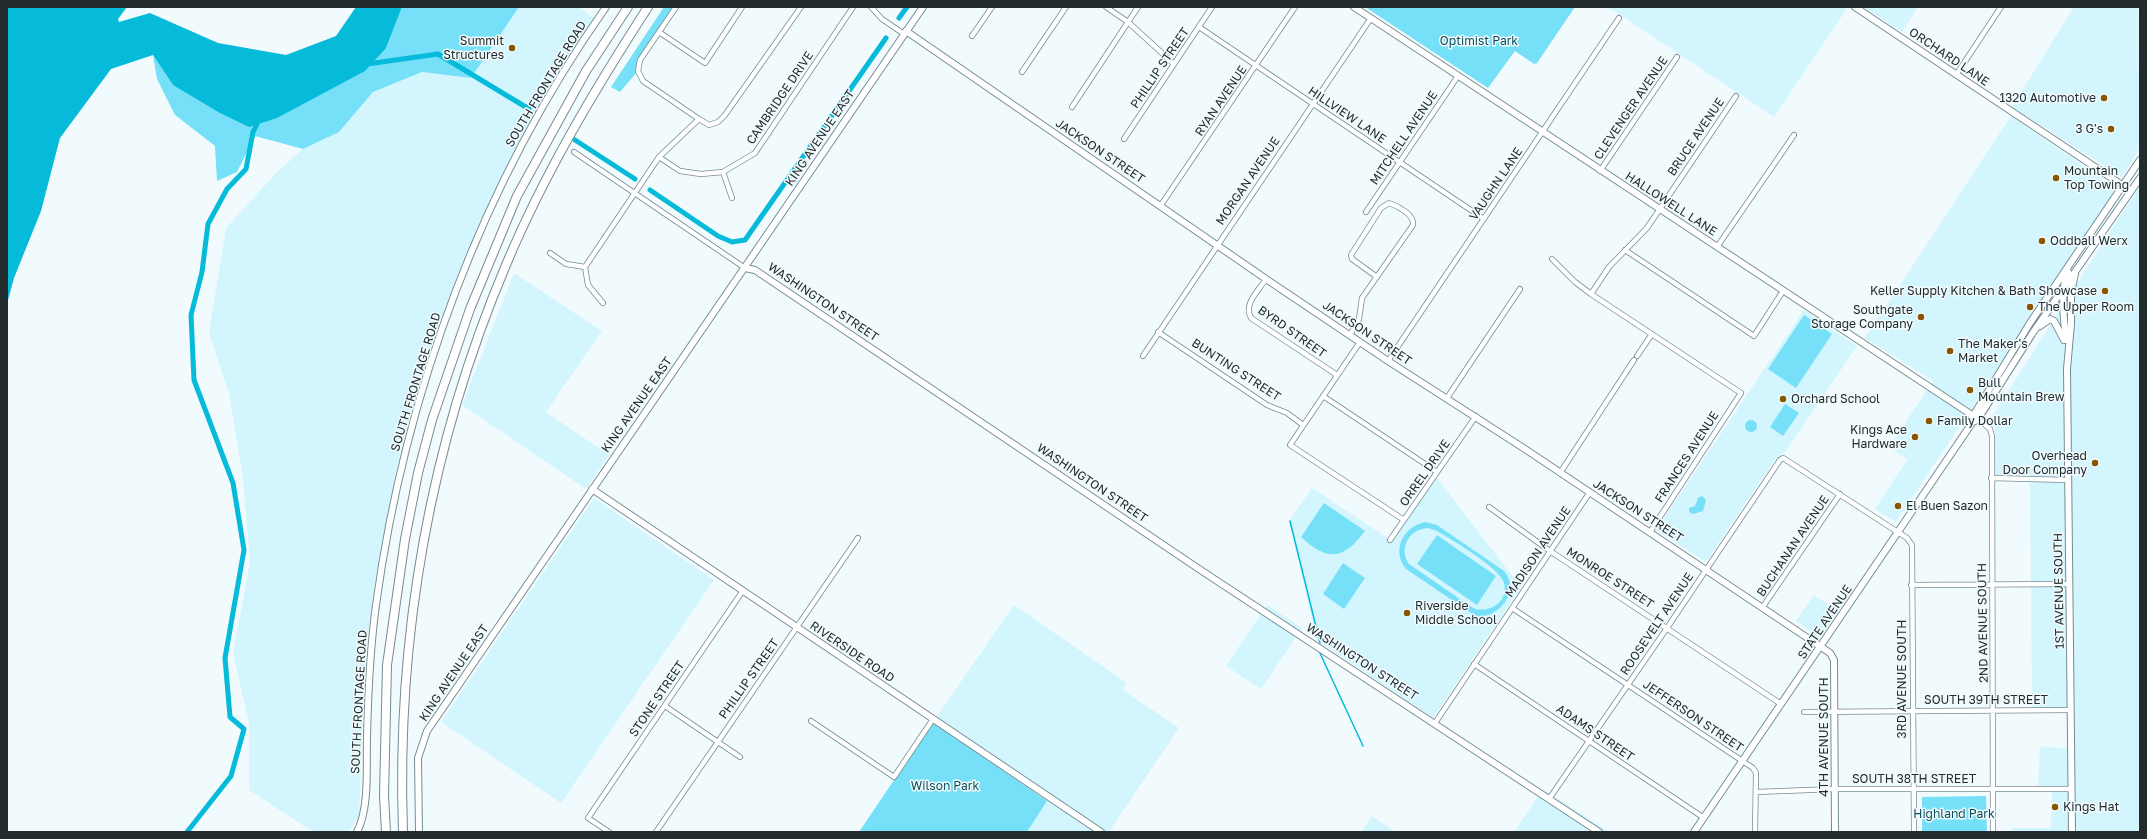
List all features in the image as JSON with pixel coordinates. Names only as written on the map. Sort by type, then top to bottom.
[{"type":"highway","points":[[386,832],[384,796],[387,665],[405,539],[418,473],[432,420],[470,309],[517,196],[582,78],[628,7]]},
{"type":"highway","points":[[404,832],[402,788],[406,667],[413,606],[424,542],[436,479],[450,425],[486,315],[506,264],[533,205],[600,82],[648,7]]},
{"type":"street","name":"SOUTH FRONTAGE ROAD","points":[[357,832],[363,821],[365,799],[369,674],[376,605],[391,515],[410,432],[430,362],[478,238],[510,168],[558,81],[606,7]]},
{"type":"street","points":[[676,7],[640,60],[638,71],[643,81],[709,125],[718,122],[726,115],[801,7]]},
{"type":"street","points":[[659,32],[705,63],[742,7]]},
{"type":"street","name":"CAMBRIDGE DRIVE","points":[[659,158],[680,171],[701,174],[723,172],[757,155],[787,106],[853,7]]},
{"type":"street","name":"JACKSON STREET","points":[[871,7],[882,19],[1161,205],[1266,279],[1388,361],[1476,416],[1707,569],[1821,647]]},
{"type":"street","name":"KING AVENUE EAST","points":[[419,832],[418,758],[427,731],[922,7]]},
{"type":"street","points":[[972,36],[992,7]]},
{"type":"street","points":[[1022,72],[1066,7]]},
{"type":"street","points":[[1106,7],[1128,22],[1174,64]]},
{"type":"street","points":[[1072,107],[1138,7]]},
{"type":"street","name":"PHILLIP STREET","points":[[1124,139],[1212,7]]},
{"type":"street","name":"RYAN AVENUE","points":[[1161,205],[1295,7]]},
{"type":"street","name":"HALLOWELL LANE","points":[[1354,7],[1974,419]]},
{"type":"street","name":"ORCHARD LANE","points":[[1855,7],[2131,192]]},
{"type":"street","points":[[1956,75],[2001,7]]},
{"type":"street","name":"MORGAN AVENUE","points":[[1143,356],[1371,18]]},
{"type":"street","name":"VAUGHN LANE","points":[[1388,361],[1619,18]]},
{"type":"street","name":"HILLVIEW LANE","points":[[1199,27],[1484,219]]},
{"type":"street","name":"CLEVENGER AVENUE","points":[[1600,171],[1677,57]]},
{"type":"street","name":"MITCHELL AVENUE","points":[[1366,212],[1458,76]]},
{"type":"street","name":"BRUCE AVENUE","points":[[1591,294],[1608,267],[1647,228],[1736,96]]},
{"type":"street","points":[[787,106],[791,110]]},
{"type":"street","points":[[603,303],[588,285],[585,267],[659,158],[699,119]]},
{"type":"street","points":[[1717,247],[1794,135]]},
{"type":"street","name":"WASHINGTON STREET","points":[[574,152],[744,268],[755,270],[1208,575],[1435,722],[1599,832]]},
{"type":"street","name":"STATE AVENUE","points":[[1974,419],[2030,323],[2140,160]]},
{"type":"street","points":[[723,172],[732,198]]},
{"type":"street","name":"STATE AVENUE","points":[[1694,832],[1821,647],[1974,419],[2140,178]]},
{"type":"street","points":[[1350,335],[1359,319],[1362,298],[1377,277],[1414,222],[1412,217],[1389,202],[1381,208],[1350,255],[1352,259],[1377,277]]},
{"type":"street","name":"1ST AVENUE SOUTH","points":[[2072,832],[2068,349],[2064,289],[2066,276],[2096,226]]},
{"type":"street","points":[[1625,250],[1754,336],[1783,291]]},
{"type":"street","points":[[550,253],[566,264],[585,267]]},
{"type":"street","points":[[1552,259],[1575,282],[1652,334],[1560,472]]},
{"type":"street","name":"1ST AVENUE SOUTH","points":[[2068,349],[2071,324],[2071,292],[2075,274]]},
{"type":"street","name":"BYRD STREET","points":[[1266,279],[1248,306],[1248,312],[1251,318],[1337,375]]},
{"type":"street","points":[[1447,398],[1520,289]]},
{"type":"street","points":[[2032,334],[2046,321],[2052,320],[2058,325],[2068,349]]},
{"type":"street","name":"BUNTING STREET","points":[[1158,332],[1267,405],[1287,413],[1303,425]]},
{"type":"street","name":"FRANCES AVENUE","points":[[1650,532],[1742,393],[1652,334]]},
{"type":"street","points":[[1360,342],[1290,445],[1404,520]]},
{"type":"street","points":[[1323,396],[1437,472]]},
{"type":"street","name":"ORREL DRIVE","points":[[1390,540],[1476,416]]},
{"type":"street","name":"2ND AVENUE SOUTH","points":[[1974,419],[1990,429],[1992,436],[1991,478],[1994,711],[1993,832]]},
{"type":"street","name":"3RD AVENUE SOUTH","points":[[1780,460],[1786,459],[1907,538],[1912,545],[1911,585],[1914,832]]},
{"type":"street","name":"ROOSEVELT AVENUE","points":[[1549,799],[1667,628],[1780,460]]},
{"type":"street","points":[[1991,478],[2068,480]]},
{"type":"street","name":"RIVERSIDE ROAD","points":[[592,490],[1101,832]]},
{"type":"street","name":"MADISON AVENUE","points":[[1435,722],[1590,492]]},
{"type":"street","name":"BUCHANAN AVENUE","points":[[1762,608],[1840,494]]},
{"type":"street","name":"MONROE STREET","points":[[1489,507],[1550,551],[1782,704]]},
{"type":"street","name":"PHILLIP STREET","points":[[656,832],[858,538]]},
{"type":"street","points":[[1911,585],[2070,584]]},
{"type":"street","name":"STONE STREET","points":[[609,832],[588,818],[742,592]]},
{"type":"street","name":"JEFFERSON STREET","points":[[1512,608],[1753,768],[1756,773],[1755,832]]},
{"type":"street","name":"4TH AVENUE SOUTH","points":[[1821,647],[1834,658],[1835,832]]},
{"type":"street","name":"ADAMS STREET","points":[[1474,664],[1704,818]]},
{"type":"street","points":[[665,706],[740,757]]},
{"type":"street","name":"SOUTH 39TH STREET","points":[[1804,712],[2071,710]]},
{"type":"street","points":[[811,721],[894,777],[933,719]]},
{"type":"street","name":"SOUTH 38TH STREET","points":[[1756,792],[1835,789],[2072,789]]},
{"type":"shaded area","points":[[7,7],[127,7],[118,19],[119,22],[150,13],[218,43],[286,55],[336,36],[356,7],[402,7],[386,48],[365,71],[277,118],[249,127],[220,113],[173,85],[153,55],[111,69],[60,138],[41,211],[14,278],[7,304]]},
{"type":"shaded area","points":[[519,7],[579,7],[594,18],[536,111],[490,201],[457,277],[417,383],[396,471],[374,587],[365,660],[359,816],[348,832],[313,832],[249,790],[249,723],[233,653],[250,562],[243,479],[229,394],[209,332],[226,228],[277,172],[303,149],[339,132],[373,92],[422,72],[471,78]]},
{"type":"shaded area","points":[[1608,7],[1848,7],[1774,117]]},
{"type":"shaded area","points":[[1864,7],[1918,7],[1902,32]]},
{"type":"shaded area","points":[[2074,7],[2138,7],[2140,148],[2122,177],[2012,107]]},
{"type":"shaded area","points":[[2011,116],[2117,189],[1896,522],[1875,509],[1907,460],[1889,447],[1933,381],[1865,338]]},
{"type":"shaded area","points":[[2140,185],[2140,832],[2012,832],[2012,828],[2051,828],[2052,789],[2038,789],[2040,746],[2071,749],[2071,710],[2032,710],[2030,480],[1991,478],[1995,428],[1989,421]]},
{"type":"shaded area","points":[[514,273],[602,331],[546,412],[609,455],[586,489],[462,405]]},
{"type":"shaded area","name":"Orchard School","points":[[1804,310],[1857,346],[1786,451],[1774,461],[1706,562],[1656,530]]},
{"type":"shaded area","name":"Riverside Middle School","points":[[1436,477],[1521,587],[1433,718],[1317,640],[1289,521],[1312,488],[1392,541]]},
{"type":"shaded area","points":[[594,498],[714,580],[561,803],[441,722]]},
{"type":"shaded area","points":[[1814,595],[1839,612],[1820,638],[1796,621]]},
{"type":"shaded area","points":[[1014,605],[1127,683],[1123,690],[1179,728],[1109,832],[1027,832],[1047,801],[933,722]]},
{"type":"shaded area","points":[[1267,605],[1302,628],[1261,689],[1226,666]]},
{"type":"shaded area","points":[[1543,789],[1609,832],[1514,832]]},
{"type":"shaded area","points":[[1372,816],[1396,832],[1361,832]]},
{"type":"green space","points":[[402,7],[519,7],[471,78],[422,72],[373,92],[339,132],[303,149],[255,136],[237,172],[217,181],[215,146],[175,115],[157,79],[153,55],[173,85],[386,48]]},
{"type":"green space","points":[[664,7],[674,7],[643,51],[638,71],[620,92],[611,87]]},
{"type":"green space","name":"Optimist Park","points":[[1365,7],[1575,7],[1537,63],[1534,64],[1515,51],[1488,88]]},
{"type":"green space","points":[[1804,315],[1832,334],[1796,388],[1768,369]]},
{"type":"green space","points":[[1785,404],[1799,413],[1783,436],[1770,427]]},
{"type":"green space","points":[[1753,420],[1756,421],[1756,431],[1749,432],[1746,431],[1745,424],[1746,421]]},
{"type":"green space","points":[[1702,496],[1706,500],[1703,511],[1693,514],[1689,512],[1689,508],[1695,506],[1698,498]]},
{"type":"green space","points":[[1324,503],[1365,531],[1357,541],[1342,552],[1327,554],[1310,545],[1301,537]]},
{"type":"green space","points":[[1425,522],[1437,525],[1504,571],[1509,579],[1510,587],[1506,602],[1493,613],[1477,617],[1406,569],[1402,562],[1400,547],[1405,534],[1417,525]],"holes":[[[1428,528],[1437,531],[1485,562],[1501,577],[1505,590],[1501,601],[1491,608],[1473,608],[1409,564],[1405,552],[1407,540],[1415,532],[1421,529]]]},
{"type":"green space","points":[[1437,535],[1496,576],[1477,605],[1417,564]]},
{"type":"green space","points":[[1343,563],[1365,578],[1344,609],[1323,594]]},
{"type":"green space","name":"Wilson Park","points":[[933,722],[1047,801],[1027,832],[859,832]]},
{"type":"green space","name":"Highland Park","points":[[1986,796],[1987,832],[1922,832],[1922,797]]},
{"type":"waterway","points":[[899,18],[907,7]]},
{"type":"waterway","points":[[650,190],[718,236],[732,242],[745,240],[886,38]]},
{"type":"waterway","points":[[367,64],[438,54],[529,109]]},
{"type":"waterway","points":[[187,832],[231,776],[244,729],[230,717],[225,658],[244,550],[233,483],[194,380],[191,315],[202,272],[208,224],[227,189],[246,169],[253,132],[259,120]]},
{"type":"waterway","points":[[575,140],[635,179]]},
{"type":"waterway","points":[[1290,521],[1320,643]]},
{"type":"waterway","points":[[1319,651],[1363,746]]},
{"type":"place","name":"Summit Structures","points":[[512,48]]},
{"type":"place","name":"1320 Automotive","points":[[2104,98]]},
{"type":"place","name":"3 G's","points":[[2111,129]]},
{"type":"place","name":"Mountain Top Towing","points":[[2056,178]]},
{"type":"place","name":"Oddball Werx","points":[[2042,241]]},
{"type":"place","name":"Keller Supply Kitchen & Bath Showcase","points":[[2105,291]]},
{"type":"place","name":"The Upper Room","points":[[2030,307]]},
{"type":"place","name":"Southgate Storage Company","points":[[1921,317]]},
{"type":"place","name":"The Maker's Market","points":[[1950,351]]},
{"type":"place","name":"Bull Mountain Brew","points":[[1970,390]]},
{"type":"place","name":"Orchard School","points":[[1783,399]]},
{"type":"place","name":"Family Dollar","points":[[1929,421]]},
{"type":"place","name":"Kings Ace Hardware","points":[[1915,437]]},
{"type":"place","name":"Overhead Door Company","points":[[2095,463]]},
{"type":"place","name":"El Buen Sazon","points":[[1898,506]]},
{"type":"place","name":"Riverside Middle School","points":[[1407,613]]},
{"type":"place","name":"Kings Hat","points":[[2055,807]]}]
